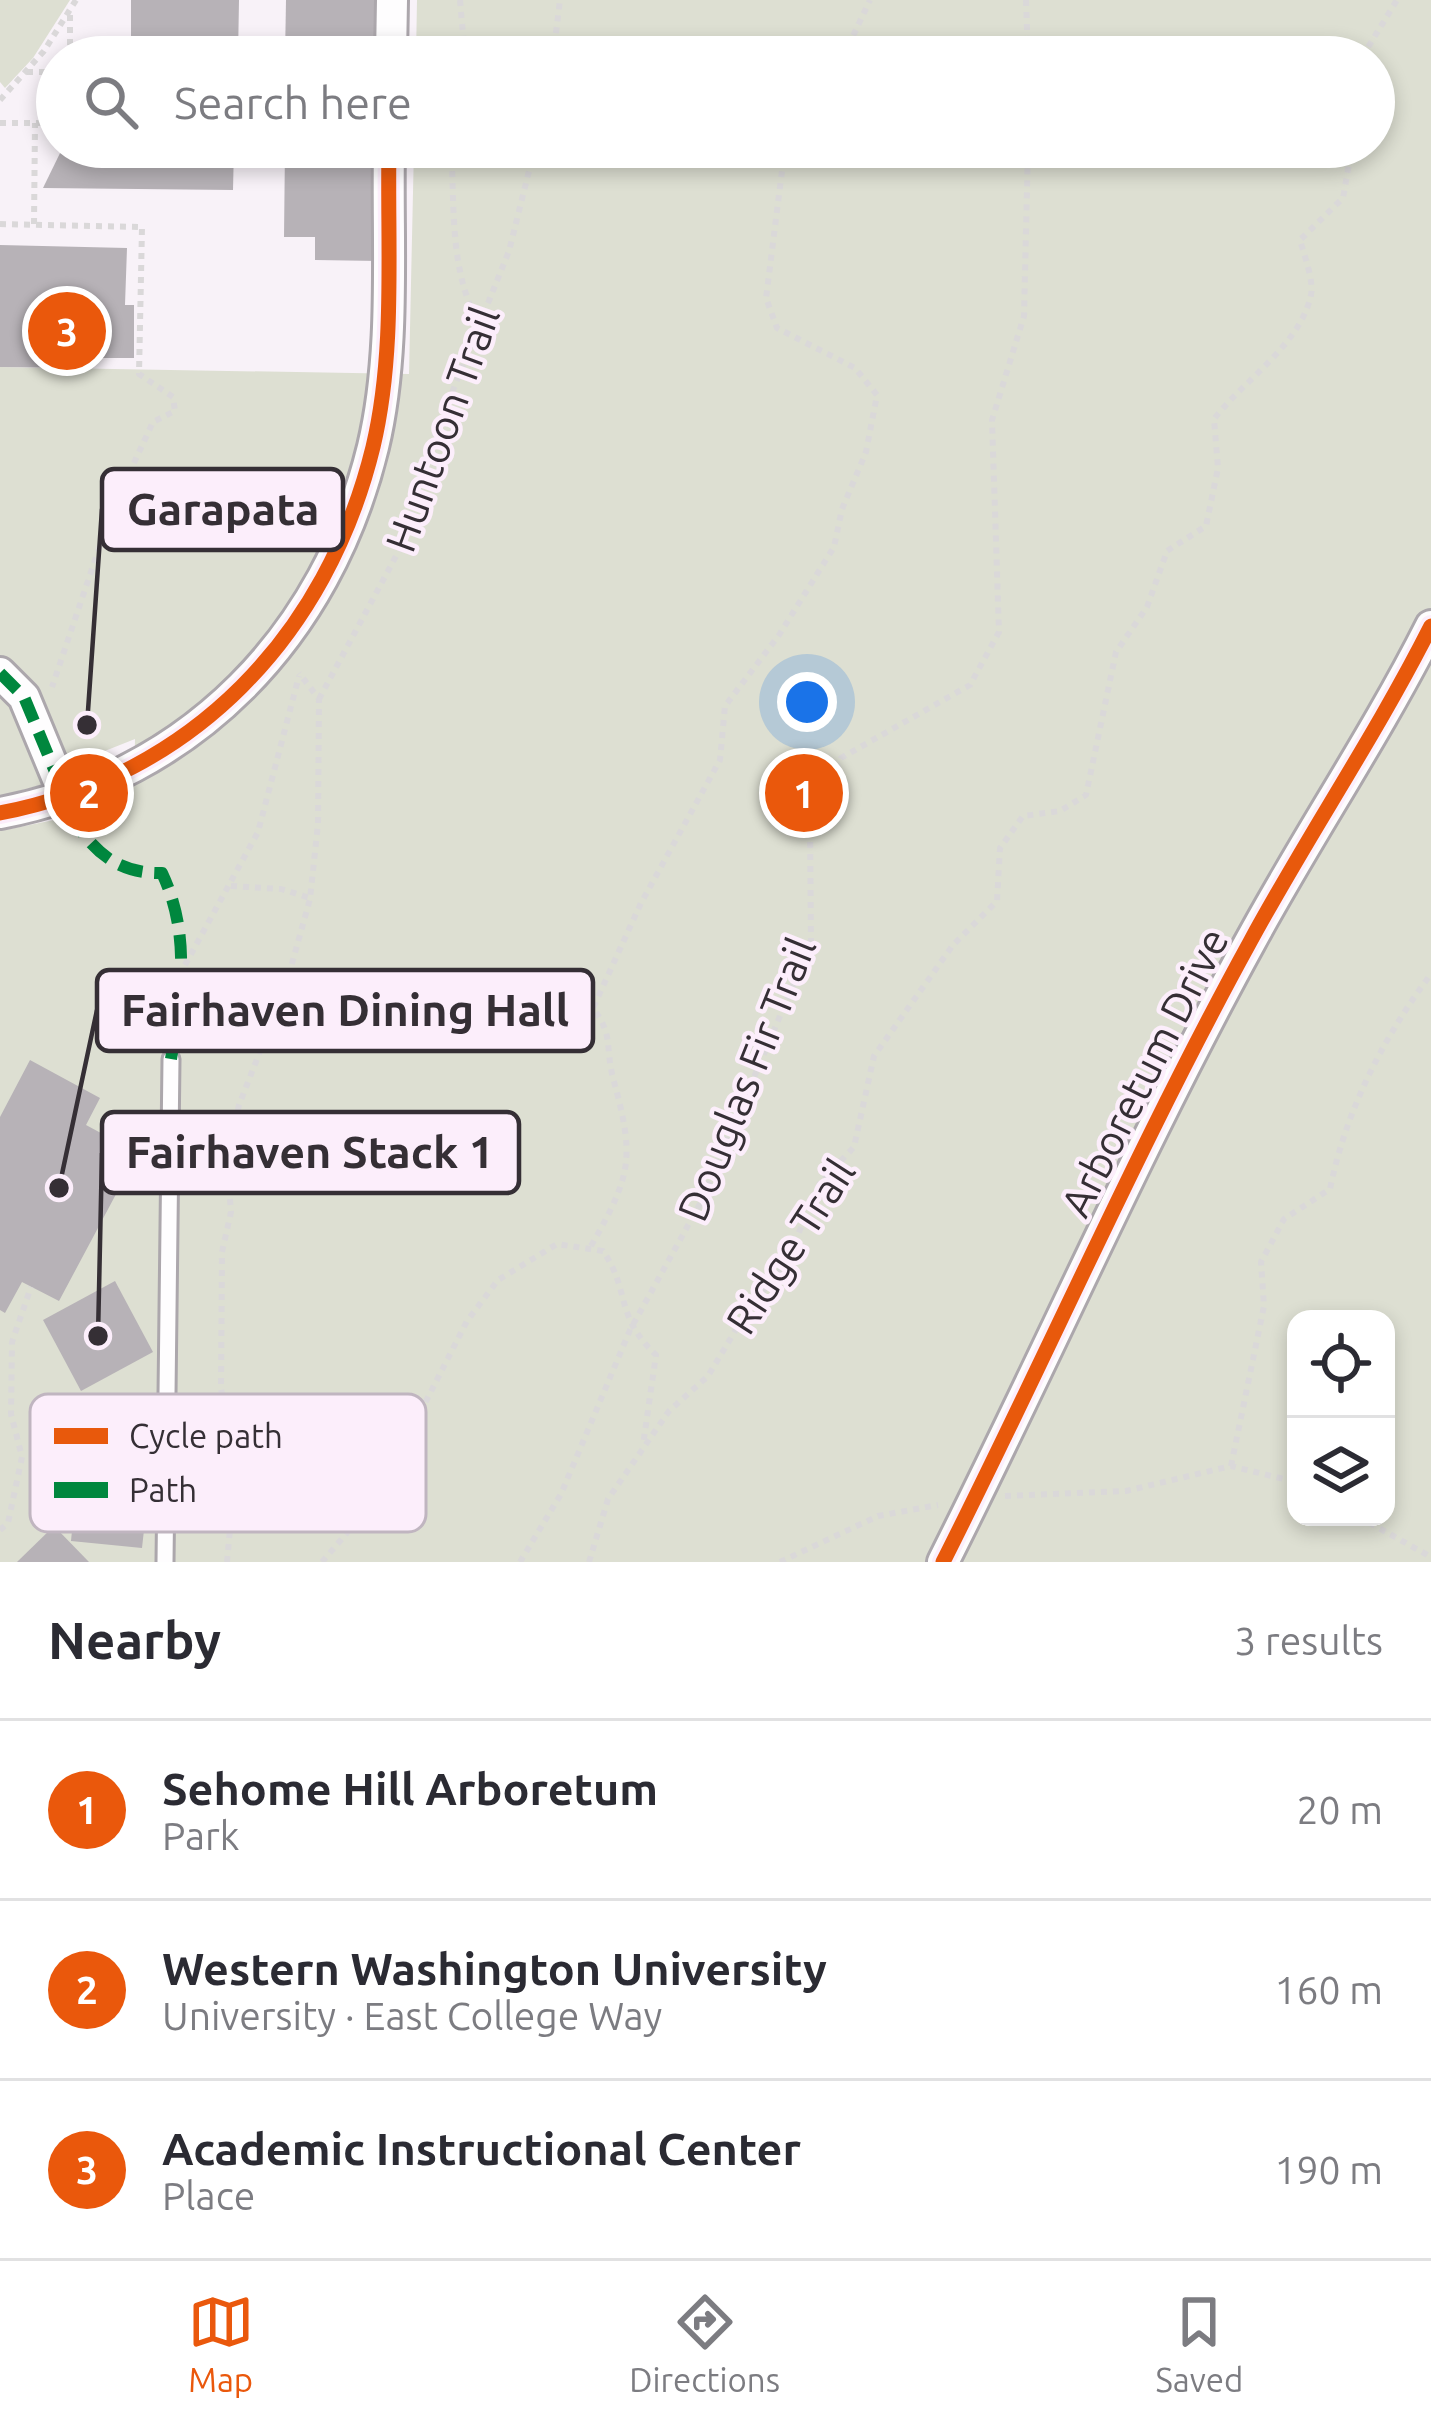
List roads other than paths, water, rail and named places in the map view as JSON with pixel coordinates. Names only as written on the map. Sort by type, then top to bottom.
[{"type":"street","points":[[391,36],[392,0]]},
{"type":"street","points":[[0,814],[64,796],[151,759],[226,702],[288,638],[339,548],[373,446],[384,364],[389,168]]},
{"type":"street","name":"Arboretum Drive","points":[[943,1562],[1145,1143],[1251,938],[1379,728],[1431,626]]},
{"type":"street","points":[[0,673],[25,697],[58,779]]},
{"type":"lane","points":[[167,1394],[171,1059]]},
{"type":"lane","points":[[165,1532],[165,1562]]},
{"type":"place","name":"Academic Instructional Center","points":[[67,331]]},
{"type":"place","name":"Garapata","points":[[87,725]]},
{"type":"place","name":"Western Washington University","points":[[89,793]]},
{"type":"place","name":"Sehome Hill Arboretum","points":[[804,793]]},
{"type":"place","name":"Fairhaven Dining Hall","points":[[59,1188]]},
{"type":"place","name":"Fairhaven Stack 1","points":[[98,1336]]}]
